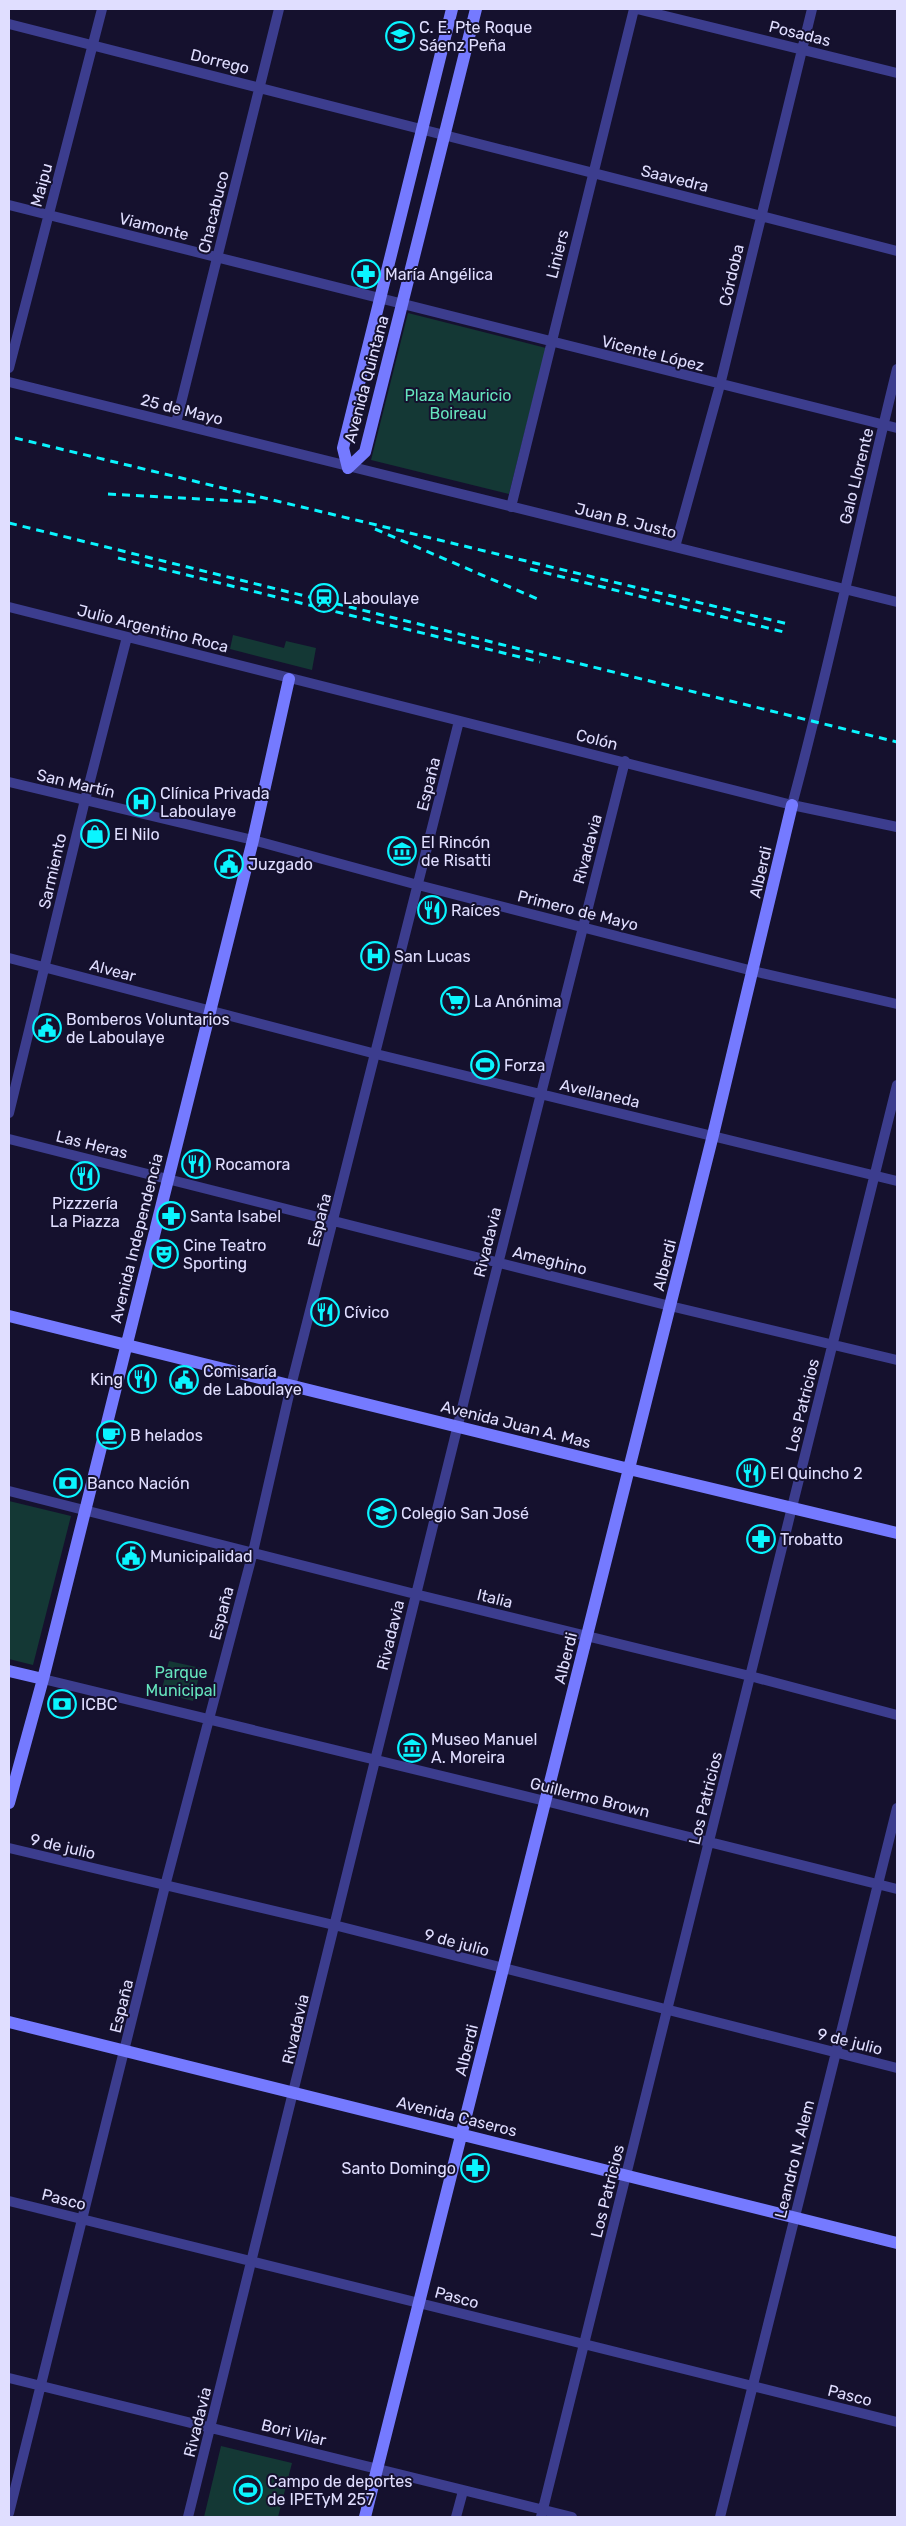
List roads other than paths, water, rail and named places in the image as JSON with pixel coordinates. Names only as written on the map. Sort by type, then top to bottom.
[{"type":"main road","name":"Avenida Quintana","points":[[452,9],[343,448],[348,468],[365,452],[446,136],[476,9]]},
{"type":"main road","name":"Avenida Independencia","points":[[9,1803],[43,1679],[253,840],[289,679]]},
{"type":"main road","name":"Alberdi","points":[[364,2517],[714,1135],[792,805]]},
{"type":"main road","name":"Avenida Juan A. Mas","points":[[9,1316],[629,1469],[897,1532]]},
{"type":"main road","points":[[9,1671],[43,1679]]},
{"type":"main road","name":"Avenida Caseros","points":[[9,2022],[897,2243]]},
{"type":"street","name":"Maipu","points":[[9,368],[102,9]]},
{"type":"street","name":"Chacabuco","points":[[176,423],[279,9]]},
{"type":"street","name":"Posadas","points":[[635,9],[897,72]]},
{"type":"street","name":"Liniers","points":[[511,508],[592,173],[635,9]]},
{"type":"street","name":"Córdoba","points":[[675,548],[720,385],[760,215],[812,9]]},
{"type":"street","name":"Dorrego","points":[[9,24],[260,86],[446,136]]},
{"type":"street","name":"Saavedra","points":[[446,136],[897,251]]},
{"type":"street","name":"Viamonte","points":[[9,205],[402,304]]},
{"type":"street","name":"Vicente López","points":[[402,304],[897,428]]},
{"type":"street","name":"Galo Llorente","points":[[792,805],[819,708],[844,589],[897,370]]},
{"type":"street","name":"25 de Mayo","points":[[9,382],[348,468]]},
{"type":"street","name":"Juan B. Justo","points":[[348,468],[897,602]]},
{"type":"street","name":"Julio Argentino Roca","points":[[9,607],[289,679]]},
{"type":"street","name":"Sarmiento","points":[[9,1113],[85,800],[127,637]]},
{"type":"street","name":"Colón","points":[[289,679],[625,761],[792,805],[897,827]]},
{"type":"street","name":"España","points":[[9,2513],[165,1886],[208,1718],[254,1552],[291,1386],[459,721]]},
{"type":"street","name":"Rivadavia","points":[[188,2517],[296,2092],[334,1925],[456,1425],[625,761]]},
{"type":"street","name":"San Martín","points":[[9,782],[253,840]]},
{"type":"street","name":"Primero de Mayo","points":[[253,840],[418,886],[582,926],[752,971],[897,1004]]},
{"type":"street","name":"Alvear","points":[[9,958],[209,1011]]},
{"type":"street","name":"Avellaneda","points":[[209,1011],[540,1095],[714,1135],[897,1181]]},
{"type":"street","name":"Los Patricios","points":[[542,2514],[897,1085]]},
{"type":"street","name":"Las Heras","points":[[9,1139],[167,1178]]},
{"type":"street","name":"Ameghino","points":[[167,1178],[670,1306],[897,1360]]},
{"type":"street","name":"Italia","points":[[9,1490],[415,1594],[750,1676],[897,1715]]},
{"type":"street","name":"Guillermo Brown","points":[[43,1679],[208,1718],[897,1889]]},
{"type":"street","name":"Leandro N. Alem","points":[[720,2517],[897,1808]]},
{"type":"street","name":"9 de julio","points":[[9,1848],[334,1925],[503,1970],[897,2068]]},
{"type":"street","name":"Pasco","points":[[9,2201],[253,2260],[584,2346],[897,2422]]},
{"type":"street","name":"Bori Vilar","points":[[9,2378],[377,2468],[542,2514],[572,2517]]},
{"type":"street","points":[[456,2517],[463,2491]]},
{"type":"railway","points":[[15,438],[788,624]]},
{"type":"railway","points":[[108,494],[258,502]]},
{"type":"railway","points":[[9,523],[897,742]]},
{"type":"railway","points":[[375,529],[540,600]]},
{"type":"railway","points":[[118,558],[540,662]]},
{"type":"railway","points":[[530,569],[788,633]]},
{"type":"place","name":"C. E. Pte Roque Sáenz Peña","points":[[400,36]]},
{"type":"place","name":"María Angélica","points":[[366,274]]},
{"type":"place","name":"Laboulaye","points":[[324,598]]},
{"type":"place","name":"Clínica Privada Laboulaye","points":[[141,802]]},
{"type":"place","name":"El Nilo","points":[[95,834]]},
{"type":"place","name":"El Rincón de Risatti","points":[[402,851]]},
{"type":"place","name":"Juzgado","points":[[229,864]]},
{"type":"place","name":"Raíces","points":[[432,910]]},
{"type":"place","name":"San Lucas","points":[[375,956]]},
{"type":"place","name":"La Anónima","points":[[455,1001]]},
{"type":"place","name":"Bomberos Voluntarios de Laboulaye","points":[[47,1028]]},
{"type":"place","name":"Forza","points":[[485,1065]]},
{"type":"place","name":"Rocamora","points":[[196,1164]]},
{"type":"place","name":"Pizzzería La Piazza","points":[[85,1176]]},
{"type":"place","name":"Santa Isabel","points":[[171,1216]]},
{"type":"place","name":"Cine Teatro Sporting","points":[[164,1254]]},
{"type":"place","name":"Cívico","points":[[325,1312]]},
{"type":"place","name":"King","points":[[142,1379]]},
{"type":"place","name":"Comisaría de Laboulaye","points":[[184,1380]]},
{"type":"place","name":"B helados","points":[[111,1435]]},
{"type":"place","name":"El Quincho 2","points":[[751,1473]]},
{"type":"place","name":"Banco Nación","points":[[68,1483]]},
{"type":"place","name":"Colegio San José","points":[[382,1513]]},
{"type":"place","name":"Trobatto","points":[[761,1539]]},
{"type":"place","name":"Municipalidad","points":[[131,1556]]},
{"type":"place","name":"ICBC","points":[[62,1704]]},
{"type":"place","name":"Museo Manuel A. Moreira","points":[[412,1748]]},
{"type":"place","name":"Santo Domingo","points":[[475,2168]]},
{"type":"place","name":"Campo de deportes de IPETyM 257","points":[[248,2490]]},
{"type":"park label","name":"Plaza Mauricio Boireau","points":[[458,404]]},
{"type":"park label","name":"Parque Municipal","points":[[181,1681]]}]
